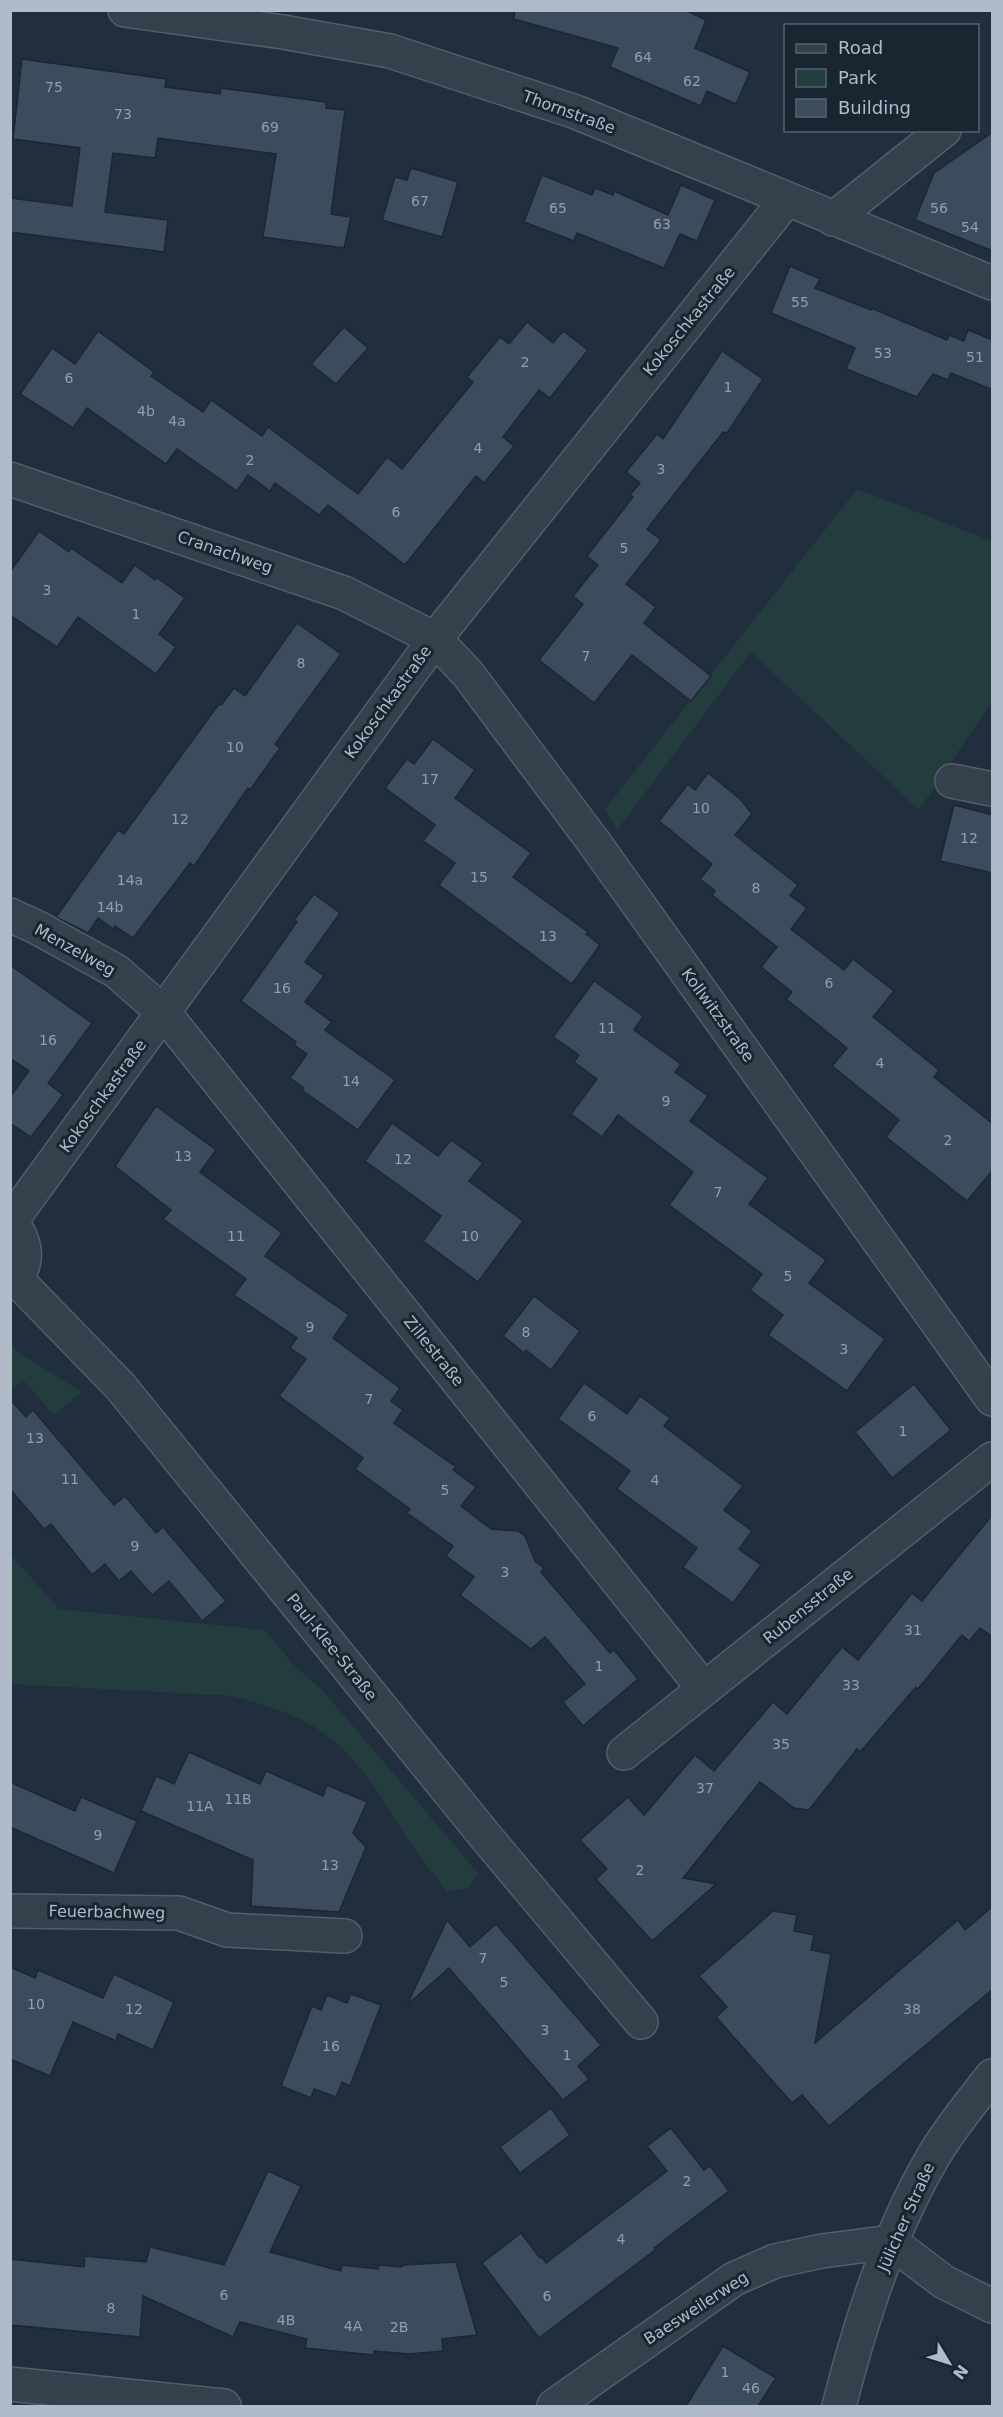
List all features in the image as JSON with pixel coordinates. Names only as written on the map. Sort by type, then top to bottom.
[{"type":"street","name":"Thornstraße","points":[[125,10],[283,32],[390,51],[576,112],[993,283]]},
{"type":"street","points":[[833,219],[942,132]]},
{"type":"street","name":"Kokoschkastraße","points":[[11,1221],[435,639],[786,200]]},
{"type":"street","name":"Cranachweg","points":[[10,479],[344,593],[435,639]]},
{"type":"street","name":"Kollwitzstraße","points":[[435,639],[468,674],[593,841],[993,1399]]},
{"type":"street","points":[[951,781],[993,789]]},
{"type":"street","name":"Menzelweg","points":[[10,915],[116,971],[164,1013]]},
{"type":"street","name":"Zillestraße","points":[[164,1013],[704,1689]]},
{"type":"street","points":[[11,1221],[22,1236],[24,1248],[23,1263],[13,1281]]},
{"type":"street","name":"Paul-Klee-Straße","points":[[13,1281],[120,1386],[486,1837],[641,2022]]},
{"type":"street","name":"Rubensstraße","points":[[624,1753],[993,1459]]},
{"type":"street","name":"Feuerbachweg","points":[[10,1911],[179,1913],[227,1930],[345,1935]]},
{"type":"street","name":"Jülicher Straße","points":[[839,2406],[854,2350],[891,2242],[933,2157],[993,2076]]},
{"type":"street","points":[[891,2242],[945,2282],[993,2306]]},
{"type":"street","name":"Baesweilerweg","points":[[554,2406],[734,2279],[775,2261],[822,2251],[891,2242]]},
{"type":"street","points":[[10,2384],[224,2406]]},
{"type":"green space","points":[[857,489],[992,541],[992,701],[919,810],[751,652],[617,830],[605,809]]},
{"type":"green space","points":[[11,1343],[19,1353],[82,1392],[54,1415],[23,1380],[11,1390]]},
{"type":"green space","points":[[11,1555],[59,1609],[265,1630],[293,1664],[325,1693],[478,1873],[469,1888],[448,1892],[418,1854],[355,1762],[320,1730],[296,1717],[233,1696],[11,1684]]},
{"type":"building","points":[[515,10],[685,10],[706,20],[695,48],[750,72],[736,104],[707,91],[701,106],[610,67],[618,48],[514,19]]},
{"type":"building","points":[[22,59],[166,79],[165,87],[220,94],[221,88],[326,102],[326,108],[345,110],[331,214],[351,217],[344,248],[263,237],[276,154],[158,138],[155,158],[113,153],[105,212],[168,220],[164,252],[10,232],[10,198],[72,206],[80,148],[13,139]]},
{"type":"building","points":[[993,132],[993,251],[915,220],[934,173]]},
{"type":"building","points":[[411,168],[458,182],[442,237],[382,220],[395,177],[407,180]]},
{"type":"building","points":[[542,175],[592,195],[595,188],[613,195],[614,191],[668,215],[681,185],[715,200],[697,241],[680,234],[664,268],[577,233],[574,241],[524,222]]},
{"type":"building","points":[[790,266],[820,279],[815,288],[871,310],[871,308],[947,340],[949,335],[964,341],[968,330],[993,340],[993,390],[951,373],[948,380],[933,374],[917,397],[846,369],[855,348],[771,313]]},
{"type":"building","points":[[527,322],[553,343],[563,331],[588,350],[550,398],[539,390],[503,437],[514,446],[484,483],[476,476],[405,565],[328,505],[319,515],[275,483],[270,491],[248,475],[237,491],[177,449],[166,464],[87,408],[73,428],[20,394],[52,348],[75,364],[98,331],[154,372],[151,376],[203,412],[211,400],[262,436],[268,427],[358,494],[387,457],[402,469],[473,382],[467,377],[500,337],[509,344]]},
{"type":"building","points":[[344,327],[368,348],[336,384],[311,364]]},
{"type":"building","points":[[722,351],[763,379],[727,433],[723,432],[647,529],[661,540],[626,584],[656,607],[644,623],[711,676],[691,701],[632,655],[594,703],[539,660],[583,604],[573,596],[598,565],[587,556],[633,497],[630,495],[640,483],[626,472],[657,434],[663,439]]},
{"type":"building","points":[[39,531],[69,552],[71,548],[122,583],[135,565],[185,598],[159,634],[176,647],[156,674],[78,617],[57,647],[10,615],[10,572]]},
{"type":"building","points":[[297,623],[341,654],[275,744],[280,748],[250,790],[248,788],[194,866],[190,863],[133,938],[115,926],[113,929],[98,918],[88,933],[56,917],[118,830],[124,834],[219,704],[221,705],[234,688],[245,696]]},
{"type":"building","points":[[433,739],[475,770],[455,798],[531,853],[513,877],[588,932],[586,934],[600,945],[572,984],[439,885],[455,863],[423,841],[435,825],[385,788],[407,759],[414,764]]},
{"type":"building","points":[[708,773],[740,799],[752,814],[735,835],[798,885],[790,895],[807,908],[791,929],[844,970],[853,959],[894,991],[873,1017],[939,1070],[934,1077],[993,1124],[993,1170],[967,1201],[886,1137],[899,1120],[832,1066],[847,1048],[786,999],[792,992],[761,967],[777,947],[712,895],[715,891],[700,879],[712,864],[659,821],[688,784],[695,790]]},
{"type":"building","points":[[954,805],[993,815],[993,873],[940,861]]},
{"type":"building","points":[[314,894],[340,913],[305,962],[324,976],[305,1002],[332,1022],[325,1030],[395,1080],[358,1130],[302,1090],[304,1088],[290,1078],[307,1054],[294,1045],[296,1042],[241,1001],[297,922],[294,920]]},
{"type":"building","points":[[10,965],[92,1023],[48,1083],[63,1095],[31,1137],[10,1123],[10,1097],[29,1071],[10,1058]]},
{"type":"building","points":[[594,981],[643,1016],[634,1030],[681,1064],[675,1072],[708,1096],[690,1121],[768,1178],[749,1204],[826,1260],[809,1283],[885,1339],[847,1391],[768,1335],[783,1315],[750,1290],[762,1274],[669,1205],[693,1172],[618,1115],[602,1137],[571,1114],[597,1079],[574,1062],[579,1055],[553,1037]]},
{"type":"building","points":[[156,1106],[216,1150],[200,1172],[282,1233],[265,1256],[349,1315],[333,1338],[400,1388],[391,1401],[403,1410],[394,1423],[456,1467],[453,1470],[476,1487],[461,1506],[491,1529],[518,1531],[525,1536],[535,1561],[544,1568],[541,1572],[610,1653],[614,1650],[638,1679],[583,1726],[563,1702],[585,1684],[545,1637],[531,1649],[460,1595],[474,1577],[446,1556],[453,1546],[407,1513],[410,1509],[355,1469],[363,1458],[279,1396],[306,1359],[290,1348],[297,1338],[234,1295],[246,1279],[163,1219],[171,1210],[115,1166]]},
{"type":"building","points":[[392,1123],[438,1156],[451,1140],[483,1163],[469,1181],[523,1221],[478,1282],[423,1241],[441,1216],[365,1161]]},
{"type":"building","points":[[534,1296],[580,1331],[551,1370],[526,1350],[524,1353],[503,1336]]},
{"type":"building","points":[[584,1383],[627,1414],[640,1396],[670,1418],[664,1426],[743,1486],[724,1510],[752,1531],[739,1549],[761,1565],[733,1603],[683,1567],[697,1548],[617,1489],[630,1471],[558,1419]]},
{"type":"building","points":[[914,1384],[951,1430],[892,1478],[855,1432]]},
{"type":"building","points":[[10,1399],[26,1417],[33,1410],[114,1505],[125,1496],[156,1533],[163,1527],[226,1601],[202,1621],[169,1581],[152,1595],[131,1571],[119,1581],[105,1564],[92,1575],[51,1524],[44,1529],[10,1489]]},
{"type":"building","points":[[993,1514],[993,1637],[980,1628],[969,1641],[962,1635],[918,1689],[916,1687],[860,1752],[857,1749],[809,1810],[794,1808],[760,1782],[683,1878],[716,1884],[652,1941],[596,1879],[607,1869],[580,1840],[628,1797],[644,1815],[695,1755],[714,1771],[773,1702],[787,1714],[842,1647],[858,1660],[912,1593],[922,1601]]},
{"type":"building","points":[[189,1752],[260,1784],[266,1771],[323,1796],[327,1785],[367,1802],[353,1833],[366,1847],[339,1912],[251,1906],[253,1860],[141,1811],[156,1776],[174,1784]]},
{"type":"building","points":[[10,1782],[75,1811],[81,1797],[137,1821],[114,1873],[10,1827]]},
{"type":"building","points":[[993,1906],[993,1989],[829,2126],[802,2095],[792,2103],[716,2017],[727,2007],[699,1976],[773,1911],[797,1915],[794,1931],[814,1935],[811,1950],[831,1954],[815,2043],[958,1920],[965,1930]]},
{"type":"building","points":[[447,1920],[470,1947],[496,1924],[601,2045],[578,2066],[589,2079],[563,2100],[449,1968],[407,2005]]},
{"type":"building","points":[[10,1967],[35,1978],[38,1970],[103,1998],[114,1974],[174,2002],[153,2050],[118,2034],[116,2041],[73,2022],[50,2076],[10,2059]]},
{"type":"building","points":[[351,1994],[381,2005],[350,2086],[342,2082],[336,2097],[314,2089],[311,2098],[281,2086],[312,2006],[321,2010],[327,1995],[347,2003]]},
{"type":"building","points":[[551,2108],[570,2135],[520,2173],[500,2147]]},
{"type":"building","points":[[671,2128],[704,2170],[710,2166],[729,2191],[539,2338],[482,2263],[521,2233],[546,2263],[667,2171],[647,2146]]},
{"type":"building","points":[[268,2171],[301,2186],[270,2252],[341,2271],[342,2265],[378,2269],[379,2265],[401,2267],[456,2262],[477,2335],[442,2339],[443,2351],[409,2354],[374,2351],[374,2355],[305,2348],[307,2339],[240,2322],[233,2337],[143,2296],[140,2337],[10,2325],[10,2259],[84,2267],[85,2256],[146,2262],[150,2247],[224,2265]]},
{"type":"building","points":[[723,2346],[776,2378],[758,2406],[686,2406]]}]
